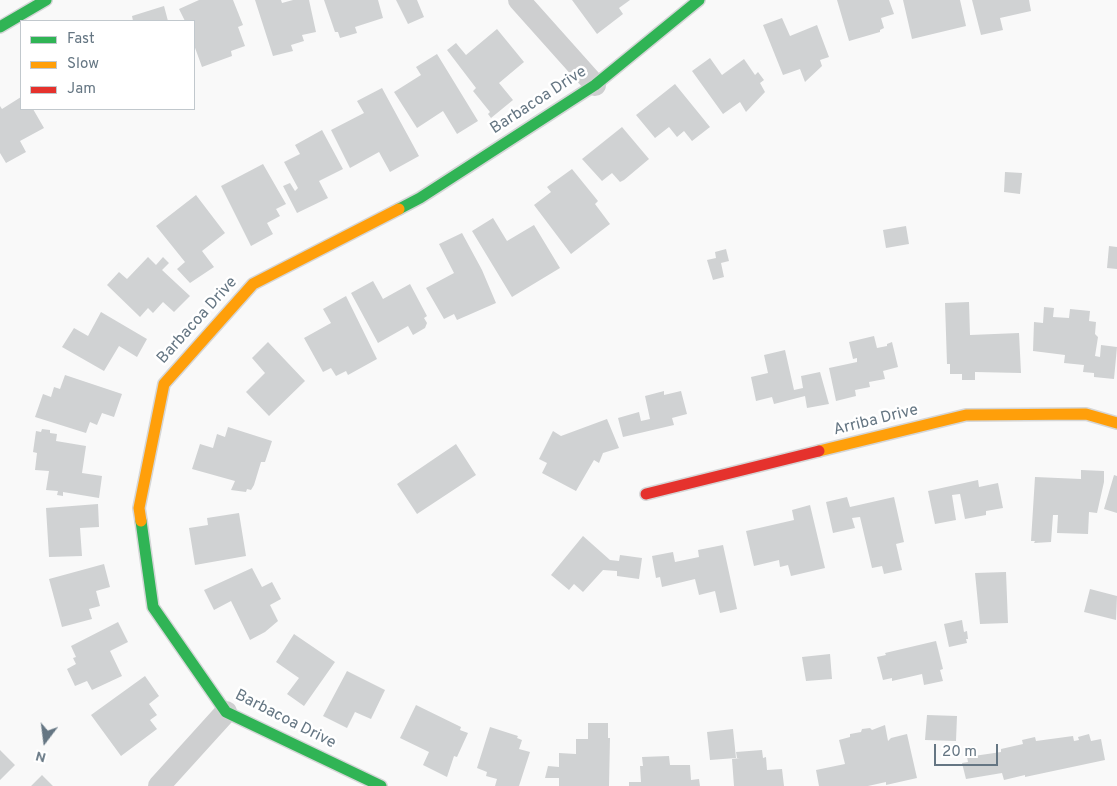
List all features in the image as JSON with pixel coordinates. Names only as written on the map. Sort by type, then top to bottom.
[{"type":"street","points":[[0,27],[46,0]]},
{"type":"street","points":[[518,0],[595,85]]},
{"type":"street","name":"Barbacoa Drive","points":[[380,786],[226,712],[153,607],[138,508],[164,384],[253,284],[420,198],[595,85],[700,0]]},
{"type":"street","name":"Arriba Drive","points":[[646,494],[966,415],[1086,414],[1117,423]]},
{"type":"street","points":[[159,786],[226,712]]},
{"type":"building","points":[[199,0],[233,0],[243,25],[238,27],[245,46],[231,51],[232,56],[202,67],[195,48],[195,20],[184,20],[179,9]]},
{"type":"building","points":[[255,0],[281,0],[282,3],[293,0],[309,0],[316,32],[302,35],[304,41],[291,45],[293,51],[273,56]]},
{"type":"building","points":[[324,0],[378,0],[383,18],[355,27],[357,33],[340,38],[338,32],[335,32]]},
{"type":"building","points":[[396,0],[417,0],[424,17],[408,24]]},
{"type":"building","points":[[572,0],[630,0],[619,8],[623,14],[597,34]]},
{"type":"building","points":[[837,0],[889,0],[894,14],[881,18],[884,28],[880,32],[849,41]]},
{"type":"building","points":[[903,0],[960,0],[966,26],[912,39]]},
{"type":"building","points":[[972,0],[1029,0],[1031,11],[1000,18],[1003,30],[981,35]]},
{"type":"building","points":[[164,6],[168,20],[133,20],[132,16]]},
{"type":"building","points":[[782,18],[790,36],[817,25],[829,57],[820,60],[822,66],[805,82],[800,69],[783,75],[763,25]]},
{"type":"building","points":[[497,29],[524,62],[499,83],[513,100],[491,118],[488,114],[490,112],[473,91],[476,88],[447,50],[456,43],[466,55]]},
{"type":"building","points":[[437,54],[478,121],[457,134],[443,111],[417,128],[394,92],[421,75],[416,67]]},
{"type":"building","points":[[710,58],[722,75],[744,59],[755,75],[758,72],[764,80],[760,83],[765,92],[746,112],[740,102],[723,114],[692,71]]},
{"type":"building","points":[[675,84],[710,127],[692,141],[684,131],[677,137],[669,127],[655,138],[636,115]]},
{"type":"building","points":[[382,88],[419,156],[390,172],[379,152],[350,168],[331,130],[364,113],[357,101]]},
{"type":"building","points":[[20,98],[20,110],[34,110],[44,128],[20,141],[26,152],[6,163],[0,153],[0,106],[2,109]]},
{"type":"building","points":[[622,127],[649,159],[620,182],[612,173],[602,181],[582,159]]},
{"type":"building","points":[[322,130],[343,169],[319,181],[328,198],[297,213],[283,186],[290,183],[295,191],[298,188],[284,162],[300,154],[295,145]]},
{"type":"building","points":[[263,164],[286,204],[276,209],[280,216],[267,223],[273,234],[251,246],[221,186]]},
{"type":"building","points":[[572,169],[598,201],[595,204],[610,224],[571,254],[534,205],[551,192],[547,187]]},
{"type":"building","points":[[1005,172],[1022,173],[1020,194],[1004,192]]},
{"type":"building","points":[[196,195],[225,233],[202,251],[214,267],[190,283],[177,269],[185,262],[156,226]]},
{"type":"building","points":[[493,218],[507,241],[534,225],[560,268],[512,297],[472,231]]},
{"type":"building","points":[[906,226],[909,244],[886,248],[883,230]]},
{"type":"building","points":[[462,233],[482,270],[496,303],[457,320],[454,314],[444,319],[426,288],[454,273],[439,244]]},
{"type":"building","points":[[1109,246],[1117,247],[1117,269],[1107,268]]},
{"type":"building","points":[[726,249],[729,261],[721,263],[724,277],[713,280],[707,260],[716,258],[715,252]]},
{"type":"building","points":[[148,257],[156,265],[163,257],[169,263],[162,270],[190,296],[174,312],[163,302],[153,313],[148,308],[140,317],[107,285],[119,272],[127,279]]},
{"type":"building","points":[[373,281],[383,299],[410,284],[427,316],[424,318],[427,323],[425,328],[413,335],[408,326],[378,343],[351,293]]},
{"type":"building","points":[[346,296],[377,359],[348,375],[346,371],[336,376],[331,368],[323,372],[304,338],[331,323],[323,309]]},
{"type":"building","points":[[969,302],[970,335],[1019,333],[1021,373],[975,372],[975,380],[962,380],[962,374],[950,374],[950,364],[947,364],[945,303]]},
{"type":"building","points":[[1044,307],[1054,308],[1053,317],[1069,318],[1070,309],[1090,311],[1089,321],[1096,322],[1095,334],[1098,337],[1095,356],[1100,357],[1101,345],[1117,347],[1114,379],[1094,377],[1094,373],[1083,372],[1084,365],[1064,363],[1065,355],[1033,351],[1034,322],[1043,323]]},
{"type":"building","points":[[101,312],[147,339],[137,357],[119,346],[104,371],[62,347],[74,328],[88,336]]},
{"type":"building","points":[[874,336],[877,348],[887,346],[887,344],[892,342],[898,367],[883,371],[885,379],[869,382],[870,387],[855,390],[856,396],[836,401],[829,368],[857,362],[857,358],[853,359],[849,342]]},
{"type":"building","points":[[268,342],[305,381],[269,416],[246,392],[265,373],[252,358]]},
{"type":"building","points":[[785,350],[794,390],[803,388],[801,376],[820,372],[829,404],[807,408],[805,396],[774,404],[772,397],[756,401],[751,377],[768,373],[764,355]]},
{"type":"building","points":[[65,375],[122,394],[114,417],[102,413],[97,425],[90,422],[86,433],[35,417],[43,394],[51,397],[54,387],[60,389]]},
{"type":"building","points":[[664,391],[664,395],[681,391],[687,414],[672,418],[674,425],[623,437],[618,418],[639,412],[641,421],[650,419],[645,396]]},
{"type":"building","points":[[607,419],[619,448],[603,453],[599,463],[594,460],[576,491],[542,473],[547,463],[539,459],[553,431],[561,436]]},
{"type":"building","points":[[228,427],[272,441],[265,462],[261,462],[254,485],[251,490],[247,489],[246,492],[231,490],[235,481],[192,469],[200,444],[213,448],[217,434],[225,437]]},
{"type":"building","points":[[42,429],[50,430],[50,433],[57,434],[56,441],[86,446],[82,473],[102,476],[99,498],[63,492],[63,496],[57,495],[58,491],[46,490],[49,471],[35,470],[37,453],[33,452],[36,431],[41,432]]},
{"type":"building","points":[[456,444],[476,475],[417,514],[397,484]]},
{"type":"building","points":[[1081,470],[1104,471],[1104,482],[1097,513],[1089,512],[1088,534],[1057,533],[1058,515],[1053,515],[1051,542],[1034,543],[1035,541],[1031,541],[1035,477],[1081,479]]},
{"type":"building","points":[[1114,475],[1117,476],[1117,513],[1104,509]]},
{"type":"building","points":[[978,480],[979,487],[998,483],[1003,508],[986,511],[986,515],[965,519],[960,494],[952,495],[956,520],[935,524],[928,491]]},
{"type":"building","points":[[847,497],[850,507],[894,497],[904,542],[896,544],[902,570],[884,574],[882,566],[872,568],[860,517],[852,518],[855,528],[833,533],[826,502]]},
{"type":"building","points":[[98,504],[99,527],[80,528],[82,556],[49,557],[46,508]]},
{"type":"building","points":[[810,505],[825,568],[791,576],[788,565],[780,567],[779,560],[754,566],[746,531],[794,520],[792,510]]},
{"type":"building","points":[[239,513],[246,556],[195,565],[189,528],[208,525],[207,518]]},
{"type":"building","points":[[583,536],[610,560],[619,561],[620,555],[642,558],[639,579],[617,576],[617,571],[603,570],[583,592],[574,584],[569,590],[551,575]]},
{"type":"building","points":[[723,545],[737,609],[720,613],[715,591],[699,595],[695,579],[662,587],[660,577],[656,578],[652,556],[673,552],[675,562],[699,557],[698,550]]},
{"type":"building","points":[[104,564],[110,587],[96,591],[100,606],[89,609],[92,619],[62,627],[49,579]]},
{"type":"building","points":[[252,568],[262,587],[272,582],[281,599],[270,605],[278,621],[265,632],[250,640],[231,601],[214,610],[204,590]]},
{"type":"building","points":[[1006,572],[1008,623],[980,624],[975,573]]},
{"type":"building","points":[[1090,589],[1117,596],[1116,620],[1084,612]]},
{"type":"building","points":[[962,620],[964,632],[967,631],[967,643],[949,647],[944,624]]},
{"type":"building","points":[[118,622],[128,642],[110,651],[122,676],[92,690],[87,681],[75,686],[67,669],[76,664],[73,658],[76,657],[71,646]]},
{"type":"building","points":[[294,634],[335,662],[304,706],[287,694],[299,678],[276,662]]},
{"type":"building","points":[[936,641],[943,669],[940,670],[943,681],[924,685],[922,674],[892,681],[892,678],[883,680],[877,657],[886,655],[885,653]]},
{"type":"building","points":[[830,654],[832,679],[806,681],[802,657]]},
{"type":"building","points":[[347,671],[385,690],[371,719],[355,712],[347,728],[323,716]]},
{"type":"building","points":[[145,676],[159,696],[149,704],[157,715],[150,720],[157,729],[121,756],[91,715]]},
{"type":"building","points":[[416,705],[461,727],[460,730],[468,733],[457,757],[454,756],[447,777],[423,765],[429,752],[400,738]]},
{"type":"building","points":[[927,715],[957,716],[956,741],[925,740]]},
{"type":"building","points":[[588,723],[608,723],[608,738],[610,738],[609,786],[559,786],[559,778],[545,778],[548,766],[559,767],[559,753],[576,754],[576,739],[588,739]]},
{"type":"building","points":[[885,725],[888,741],[891,738],[907,734],[917,778],[886,785],[886,782],[868,786],[819,786],[816,770],[845,764],[839,740],[850,737],[850,734],[861,732],[862,729],[870,728],[872,730]]},
{"type":"building","points":[[490,727],[518,736],[517,738],[522,740],[519,749],[530,752],[519,786],[495,786],[497,779],[486,776],[487,772],[477,768]]},
{"type":"building","points":[[733,729],[736,758],[710,760],[707,732]]},
{"type":"building","points":[[1089,734],[1091,741],[1101,739],[1105,760],[1004,780],[1002,773],[966,779],[962,763],[968,762],[967,757],[1001,752],[1001,749],[1023,744],[1022,740],[1035,737],[1036,741],[1073,736],[1074,741],[1079,740],[1078,737]]},
{"type":"building","points":[[0,750],[15,765],[0,780]]},
{"type":"building","points":[[762,750],[763,758],[766,757],[767,770],[782,769],[784,786],[734,786],[732,759],[740,758],[737,758],[736,752]]},
{"type":"building","points":[[669,756],[670,765],[690,765],[691,780],[699,779],[700,786],[629,786],[629,782],[641,782],[640,766],[643,766],[642,757]]},
{"type":"building","points":[[42,775],[53,786],[31,786]]},
{"type":"traffic: fast","points":[[0,27],[46,0]]},
{"type":"traffic: fast","points":[[399,209],[420,198],[595,85],[699,0]]},
{"type":"traffic: fast","points":[[141,521],[153,607],[226,712],[381,786]]},
{"type":"traffic: slow","points":[[141,521],[139,508],[164,384],[253,284],[399,209]]},
{"type":"traffic: slow","points":[[819,451],[966,415],[1086,414],[1117,423]]},
{"type":"traffic: jam","points":[[646,494],[819,451]]}]
